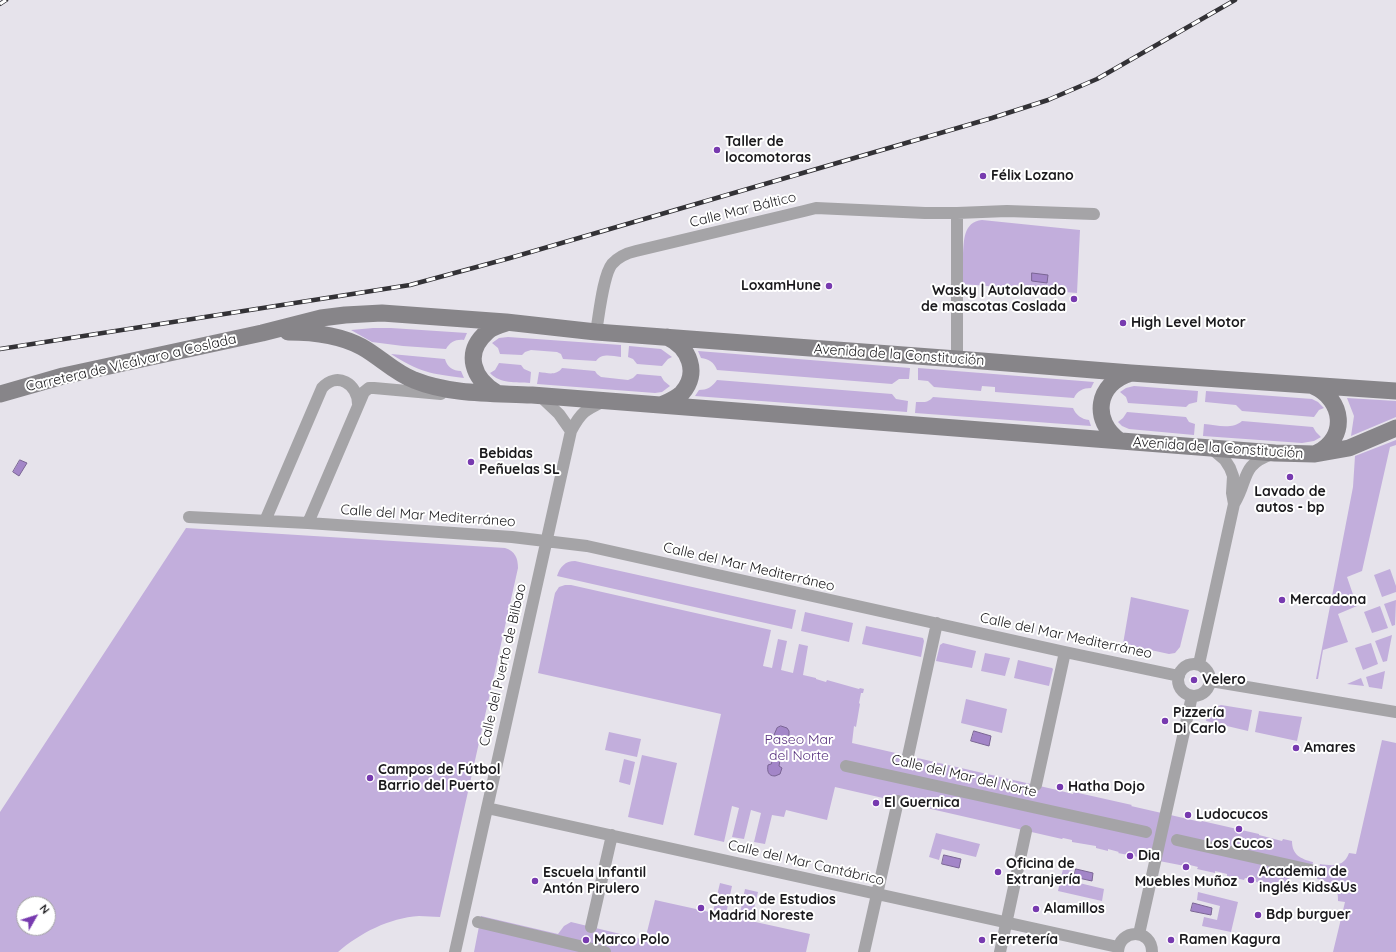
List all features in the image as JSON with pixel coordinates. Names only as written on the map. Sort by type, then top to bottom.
[{"type":"street","name":"Calle Mar Báltico","points":[[596,332],[610,267],[616,260],[625,254],[816,208],[957,213],[1006,211],[1094,214]]},
{"type":"street","points":[[957,213],[957,359]]},
{"type":"street","name":"Avenida de la Constitución","points":[[262,333],[326,317],[372,313],[506,322],[596,332],[1131,373],[1396,391]]},
{"type":"street","points":[[497,393],[488,388],[481,381],[475,369],[474,356],[476,346],[481,338],[488,331],[506,322]]},
{"type":"street","name":"Avenida de la Constitución","points":[[262,333],[302,332],[334,336],[363,348],[404,375],[416,381],[463,392],[497,393],[660,405],[1275,453],[1315,454],[1349,448],[1396,428]]},
{"type":"street","name":"Carretera de Vicálvaro a Coslada","points":[[0,394],[62,376],[262,333]]},
{"type":"street","name":"Avenida de la Constitución","points":[[660,405],[675,399],[681,394],[686,388],[691,372],[687,354],[682,347],[666,337]]},
{"type":"street","name":"Avenida de la Constitución","points":[[1120,441],[1109,432],[1105,426],[1102,419],[1101,404],[1106,390],[1111,384],[1117,379],[1131,373]]},
{"type":"street","points":[[265,521],[322,388],[336,380],[345,382],[354,389],[358,398],[358,404]]},
{"type":"street","name":"Avenida de la Constitución","points":[[1313,386],[1326,393],[1331,399],[1335,405],[1339,419],[1336,434],[1328,446],[1315,454]]},
{"type":"street","points":[[308,523],[364,392],[372,388],[443,394],[463,392]]},
{"type":"street","points":[[540,396],[559,414],[571,431]]},
{"type":"street","name":"Calle del Puerto de Bilbao","points":[[454,952],[571,431],[580,415],[585,410],[605,401]]},
{"type":"street","points":[[1212,449],[1225,460],[1230,468],[1233,476],[1232,493],[1234,504]]},
{"type":"street","points":[[1199,664],[1234,504],[1240,494],[1252,465],[1261,458],[1275,453]]},
{"type":"street","name":"Calle del Mar Mediterráneo","points":[[189,517],[308,523],[546,540],[587,546],[1179,676]]},
{"type":"street","points":[[908,756],[937,623]]},
{"type":"street","points":[[1036,785],[1065,652]]},
{"type":"street","points":[[1199,664],[1205,667],[1208,671],[1211,681],[1203,694],[1192,696],[1182,691],[1179,686],[1179,676],[1184,667],[1199,664]]},
{"type":"street","points":[[1211,681],[1396,712]]},
{"type":"street","points":[[1139,934],[1192,696]]},
{"type":"street","name":"Calle del Mar del Norte","points":[[846,766],[1146,832]]},
{"type":"street","points":[[864,952],[898,801]]},
{"type":"street","name":"Calle del Mar Cantábrico","points":[[487,808],[1006,922],[1118,950]]},
{"type":"street","points":[[1000,952],[1026,831]]},
{"type":"street","points":[[591,927],[612,835]]},
{"type":"street","points":[[1177,840],[1311,870]]},
{"type":"street","points":[[478,922],[606,952]]},
{"type":"street","points":[[1118,950],[1123,938],[1128,935],[1139,934],[1151,944],[1152,952]]},
{"type":"green space","points":[[982,220],[1080,230],[1077,293],[962,284],[964,238],[971,224]]},
{"type":"green space","points":[[373,328],[467,333],[464,340],[458,340],[449,344],[446,349],[372,342],[351,330]]},
{"type":"green space","points":[[508,337],[621,345],[621,357],[604,356],[598,358],[596,361],[563,359],[561,354],[557,352],[531,350],[522,355],[500,354],[498,348],[492,343],[499,338]]},
{"type":"green space","points":[[629,346],[661,349],[672,357],[662,366],[637,364],[633,359],[628,357]]},
{"type":"green space","points":[[698,351],[910,368],[909,379],[899,379],[892,384],[717,370],[711,361],[701,358]]},
{"type":"green space","points":[[391,354],[445,359],[451,368],[461,371],[464,378],[426,371],[410,365]]},
{"type":"green space","points":[[499,363],[521,365],[524,369],[531,372],[530,383],[508,382],[494,377],[490,373],[495,370]]},
{"type":"green space","points":[[562,368],[595,371],[601,377],[628,380],[637,374],[661,376],[670,386],[662,392],[655,393],[537,384],[539,372],[554,373],[560,371]]},
{"type":"green space","points":[[918,368],[1094,382],[1091,388],[1081,390],[1074,398],[995,392],[995,387],[982,386],[981,391],[934,387],[928,381],[918,380]]},
{"type":"green space","points":[[717,380],[892,394],[896,399],[908,401],[907,412],[695,396],[699,390],[709,388]]},
{"type":"green space","points":[[1134,386],[1198,391],[1197,402],[1189,404],[1186,407],[1128,403],[1126,397],[1120,392],[1126,388]]},
{"type":"green space","points":[[1206,391],[1312,399],[1324,408],[1319,410],[1314,417],[1242,411],[1236,405],[1205,402]]},
{"type":"green space","points":[[933,397],[1073,408],[1079,416],[1089,420],[1091,426],[915,413],[916,402],[928,401]]},
{"type":"green space","points":[[1347,398],[1396,401],[1396,417],[1351,436],[1354,416]]},
{"type":"green space","points":[[1127,412],[1186,417],[1189,422],[1195,424],[1194,435],[1129,429],[1122,426],[1118,422]]},
{"type":"green space","points":[[1242,421],[1313,427],[1321,437],[1314,441],[1302,443],[1203,436],[1204,424],[1229,426],[1238,424]]},
{"type":"green space","points":[[1396,440],[1396,445],[1390,447],[1362,571],[1347,577],[1357,606],[1338,614],[1348,642],[1323,650],[1318,679],[1316,679],[1353,487],[1355,456]]},
{"type":"green space","points":[[186,528],[505,548],[514,553],[518,568],[440,917],[408,917],[386,923],[365,933],[338,952],[0,952],[0,812]]},
{"type":"green space","points":[[575,561],[796,610],[792,629],[557,576],[563,565],[568,562]]},
{"type":"green space","points":[[1390,569],[1396,586],[1396,592],[1382,597],[1374,575]]},
{"type":"green space","name":"Paseo Mar del Norte","points":[[571,585],[771,630],[763,666],[772,668],[778,639],[787,641],[781,670],[793,673],[799,644],[808,646],[803,675],[826,682],[827,680],[864,689],[863,693],[861,693],[852,743],[1073,794],[1074,792],[1132,805],[1131,806],[1259,834],[1282,841],[1283,839],[1292,841],[1292,846],[1298,856],[1313,862],[1310,877],[1297,876],[1290,878],[1282,888],[1245,878],[1244,880],[1227,876],[1227,874],[1215,871],[1215,873],[1197,869],[1198,867],[1186,864],[1185,866],[1118,853],[1119,852],[1108,849],[1108,851],[1096,848],[1096,846],[1072,842],[1072,840],[1062,839],[835,787],[827,820],[786,810],[784,817],[772,815],[765,844],[754,842],[761,813],[751,810],[744,839],[732,837],[739,808],[732,806],[724,842],[694,835],[721,714],[538,673],[555,593],[559,587]]},
{"type":"green space","points":[[1131,597],[1189,610],[1180,647],[1175,653],[1169,654],[1123,644]]},
{"type":"green space","points":[[1396,600],[1395,625],[1392,626],[1384,604]]},
{"type":"green space","points":[[1380,606],[1388,628],[1372,633],[1364,612]]},
{"type":"green space","points":[[805,612],[853,623],[849,642],[801,631]]},
{"type":"green space","points":[[866,626],[923,638],[924,641],[921,657],[862,644]]},
{"type":"green space","points":[[1392,635],[1387,661],[1383,662],[1375,641]]},
{"type":"green space","points":[[943,643],[976,651],[972,668],[936,661],[940,645]]},
{"type":"green space","points":[[1371,643],[1378,664],[1363,670],[1355,648]]},
{"type":"green space","points":[[985,653],[1010,658],[1005,676],[981,671]]},
{"type":"green space","points":[[1018,660],[1052,668],[1049,686],[1014,678]]},
{"type":"green space","points":[[1385,671],[1382,689],[1369,687],[1366,677]]},
{"type":"green space","points":[[1361,678],[1364,686],[1347,684]]},
{"type":"green space","points":[[966,699],[1007,709],[1002,733],[961,723]]},
{"type":"green space","points":[[1221,705],[1252,710],[1248,731],[1206,721],[1211,710]]},
{"type":"green space","points":[[1259,711],[1302,717],[1297,741],[1255,732]]},
{"type":"green space","points":[[609,732],[641,739],[637,757],[605,750]]},
{"type":"green space","points":[[1382,740],[1396,743],[1396,952],[1333,952],[1345,902],[1338,901],[1337,892],[1330,883],[1317,879],[1320,864],[1338,864],[1347,858],[1349,853],[1356,854]]},
{"type":"green space","points":[[642,755],[677,763],[663,825],[628,817]]},
{"type":"green space","points":[[624,759],[635,762],[630,785],[619,782]]},
{"type":"green space","points":[[936,833],[980,844],[976,857],[942,849],[939,860],[929,857]]},
{"type":"green space","points":[[1063,869],[1073,871],[1071,881],[1104,889],[1102,901],[1058,891]]},
{"type":"green space","points":[[720,883],[732,886],[726,914],[713,912]]},
{"type":"green space","points":[[745,889],[758,892],[751,921],[810,934],[806,952],[474,952],[481,916],[558,934],[564,926],[571,922],[645,940],[655,900],[746,920],[739,918]]},
{"type":"green space","points":[[1198,892],[1238,902],[1231,932],[1202,926],[1204,917],[1217,920],[1220,906],[1197,900]]},
{"type":"shaded area","points":[[1032,273],[1048,275],[1047,283],[1032,281]]},
{"type":"shaded area","points":[[20,460],[27,463],[19,476],[13,472]]},
{"type":"shaded area","points":[[781,726],[787,728],[789,731],[789,738],[785,739],[784,744],[776,743],[777,736],[774,735],[777,728]]},
{"type":"shaded area","points":[[974,731],[991,736],[989,746],[971,741]]},
{"type":"shaded area","points":[[773,758],[780,760],[779,766],[782,768],[780,774],[775,776],[768,773],[768,765],[771,764]]},
{"type":"shaded area","points":[[944,855],[961,859],[959,868],[942,864]]},
{"type":"shaded area","points":[[1076,869],[1093,873],[1092,881],[1074,877]]},
{"type":"shaded area","points":[[1193,903],[1212,908],[1211,915],[1191,911]]},
{"type":"railway","points":[[0,4],[6,0]]},
{"type":"railway","points":[[0,349],[410,285],[510,258],[992,118],[1048,100],[1097,79],[1235,0]]},
{"type":"place","name":"Taller de locomotoras","points":[[717,150]]},
{"type":"place","name":"Félix Lozano","points":[[983,176]]},
{"type":"place","name":"LoxamHune","points":[[829,286]]},
{"type":"place","name":"Wasky | Autolavado de mascotas Coslada","points":[[1074,299]]},
{"type":"place","name":"High Level Motor","points":[[1123,323]]},
{"type":"place","name":"Bebidas Peñuelas SL","points":[[471,462]]},
{"type":"place","name":"Lavado de autos - bp","points":[[1290,477]]},
{"type":"place","name":"Mercadona","points":[[1282,600]]},
{"type":"place","name":"Velero","points":[[1194,680]]},
{"type":"place","name":"Pizzería Di Carlo","points":[[1165,721]]},
{"type":"place","name":"Amares","points":[[1296,748]]},
{"type":"place","name":"Campos de Fútbol Barrio del Puerto","points":[[370,778]]},
{"type":"place","name":"Hatha Dojo","points":[[1060,787]]},
{"type":"place","name":"El Guernica","points":[[876,803]]},
{"type":"place","name":"Ludocucos","points":[[1188,815]]},
{"type":"place","name":"Los Cucos","points":[[1239,829]]},
{"type":"place","name":"Dia","points":[[1130,856]]},
{"type":"place","name":"Muebles Muñoz","points":[[1186,867]]},
{"type":"place","name":"Oficina de Extranjería","points":[[998,872]]},
{"type":"place","name":"Academia de inglés Kids&Us","points":[[1251,880]]},
{"type":"place","name":"Escuela Infantil Antón Pirulero","points":[[535,881]]},
{"type":"place","name":"Centro de Estudios Madrid Noreste","points":[[701,908]]},
{"type":"place","name":"Alamillos","points":[[1036,909]]},
{"type":"place","name":"Bdp burguer","points":[[1258,915]]},
{"type":"place","name":"Marco Polo","points":[[586,940]]},
{"type":"place","name":"Ferretería","points":[[982,940]]},
{"type":"place","name":"Ramen Kagura","points":[[1171,940]]}]
